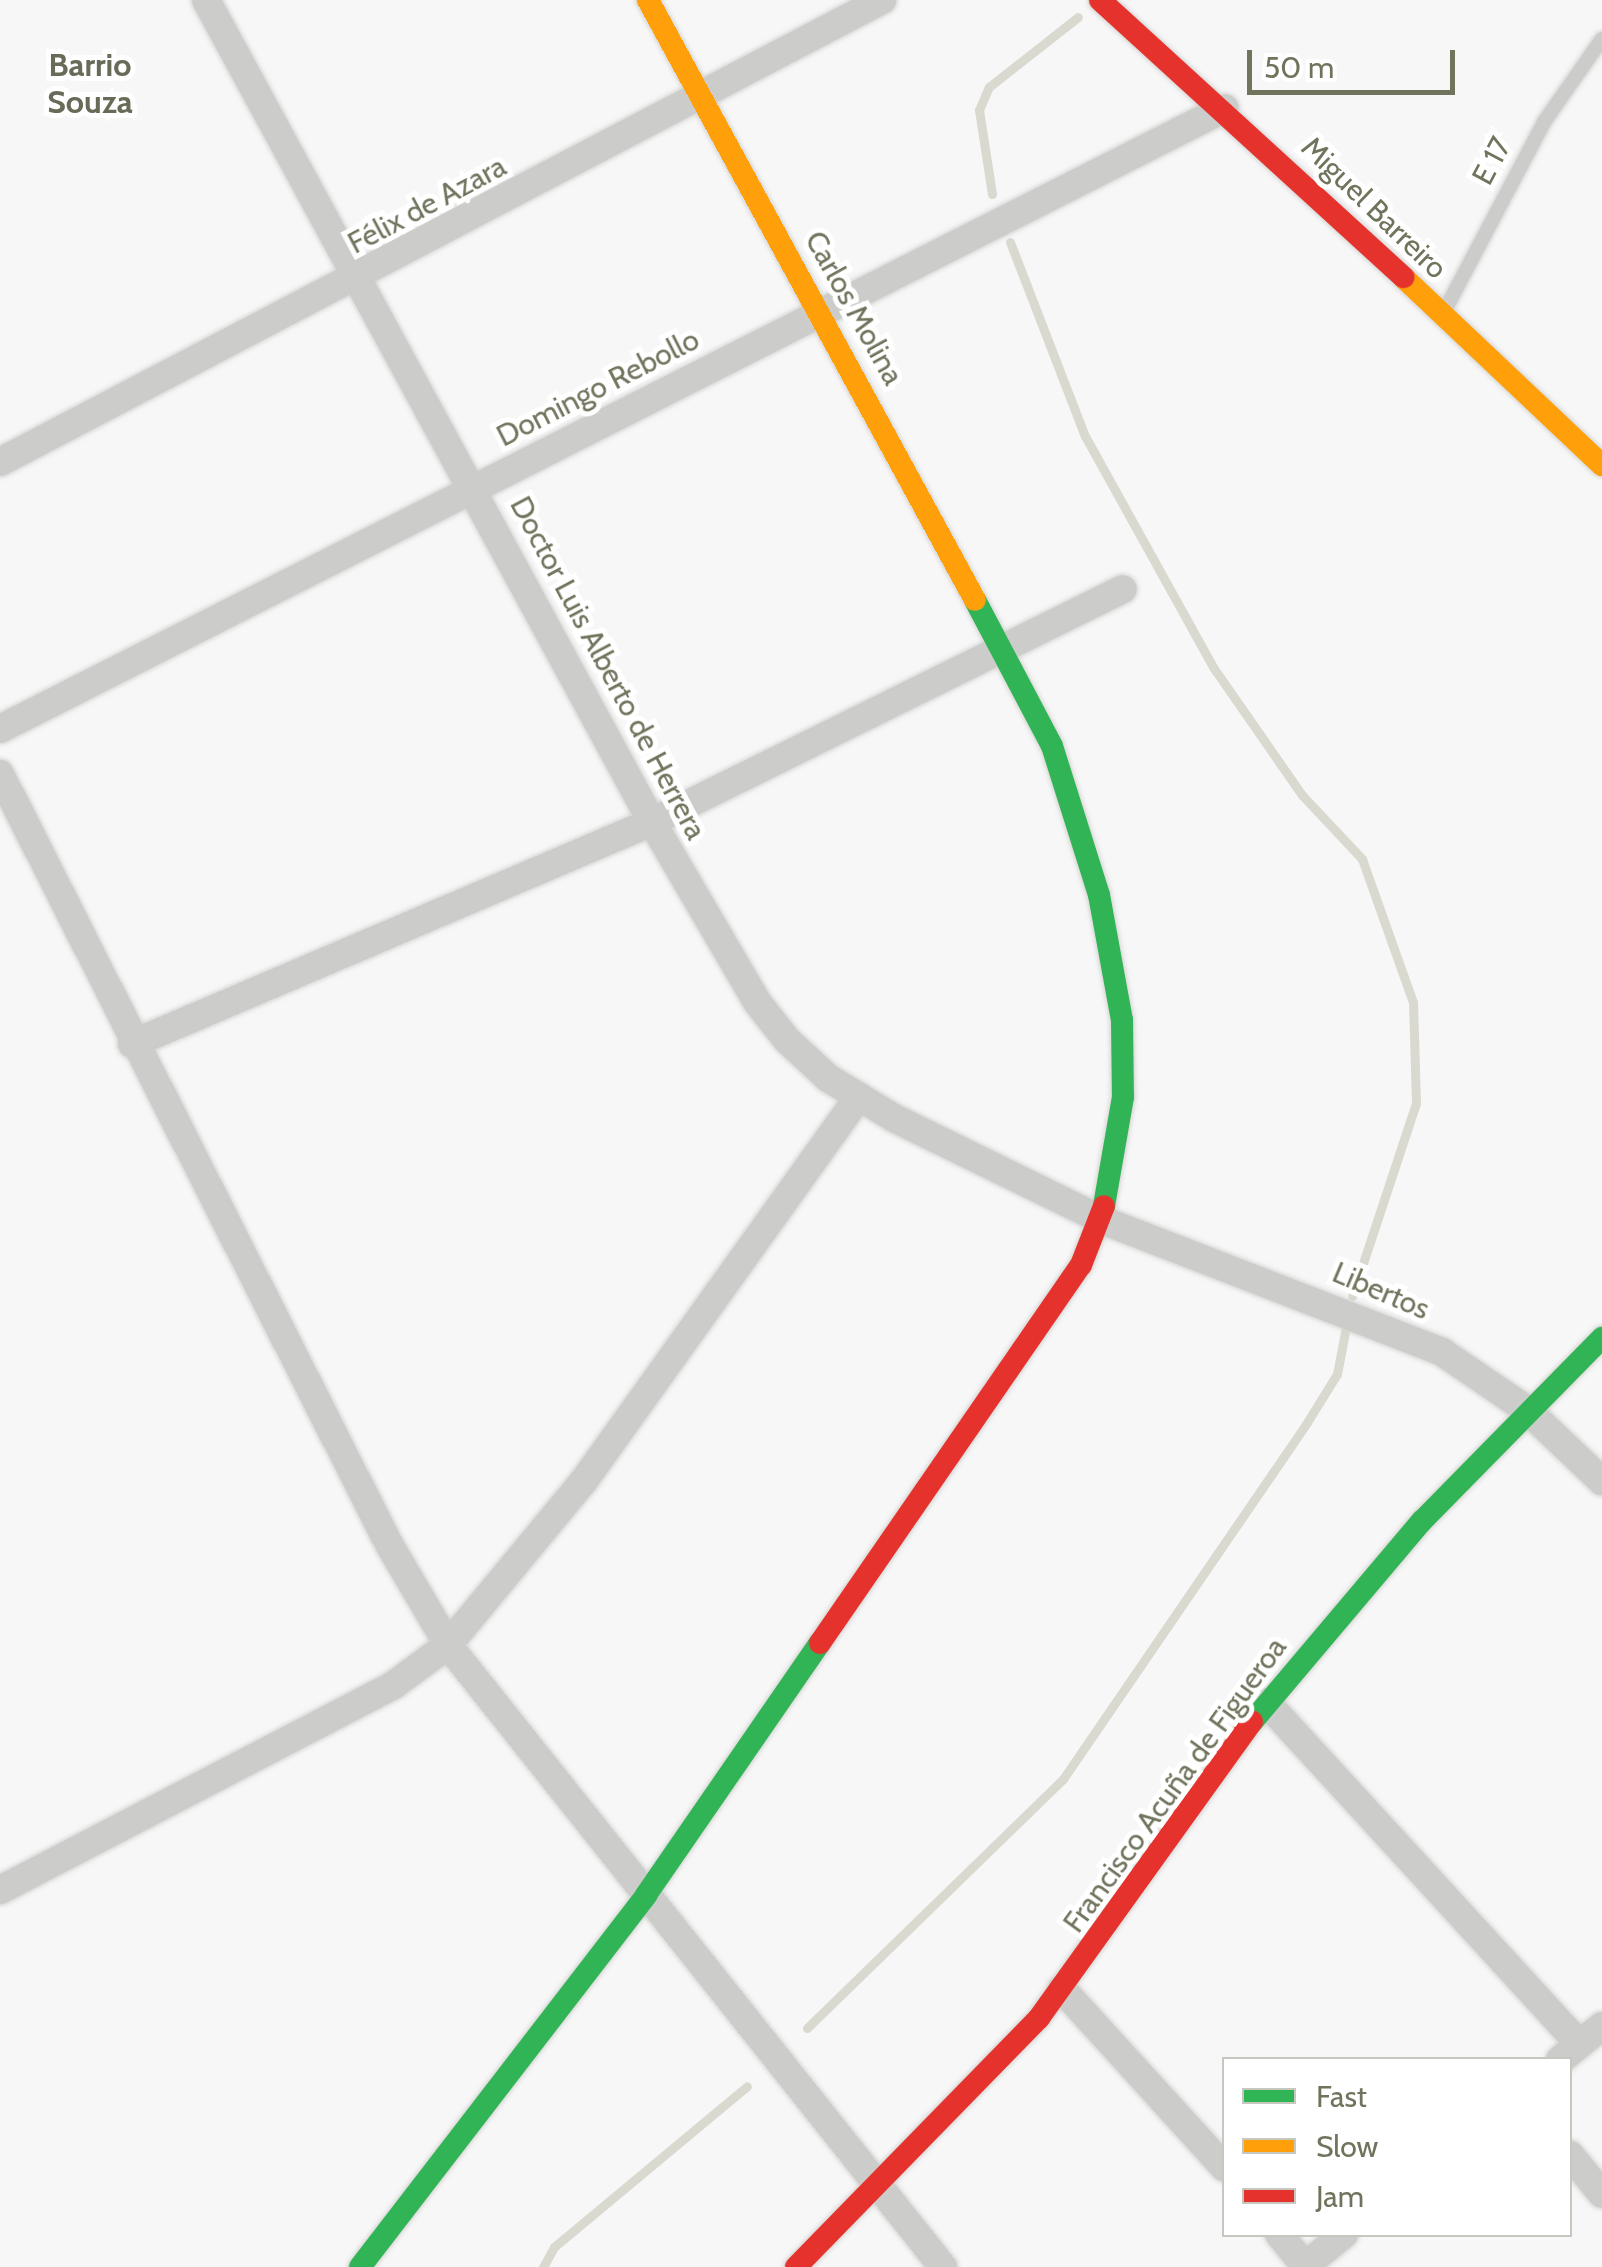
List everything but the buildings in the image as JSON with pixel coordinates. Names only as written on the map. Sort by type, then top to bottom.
[{"type":"street","name":"Doctor Luis Alberto de Herrera","points":[[206,0],[360,276],[652,822],[767,1015],[828,1078],[859,1097],[1102,1220]]},
{"type":"street","name":"Carlos Molina","points":[[360,2267],[646,1895],[1082,1265],[1102,1220],[1123,1096],[1122,1020],[1078,820],[1052,746],[823,312],[648,0]]},
{"type":"street","name":"Félix de Azara","points":[[0,462],[882,0]]},
{"type":"street","name":"Miguel Barreiro","points":[[1100,0],[1226,108],[1602,465]]},
{"type":"street","name":"Domingo Rebollo","points":[[0,729],[1226,108]]},
{"type":"street","points":[[132,1044],[652,822],[1123,588]]},
{"type":"street","points":[[0,774],[132,1044],[390,1546],[448,1645],[944,2267]]},
{"type":"street","points":[[0,1890],[396,1684],[448,1645],[582,1482],[859,1097]]},
{"type":"street","name":"Libertos","points":[[1102,1220],[1358,1314],[1442,1352],[1526,1409],[1602,1481]]},
{"type":"street","name":"Francisco Acuña de Figueroa","points":[[796,2267],[1062,1989],[1266,1702],[1526,1409],[1602,1338]]},
{"type":"street","points":[[1266,1702],[1569,2052],[1602,2026]]},
{"type":"street","points":[[1062,1989],[1222,2165]]},
{"type":"street","points":[[1572,2157],[1602,2194]]},
{"type":"street","points":[[1281,2237],[1305,2267],[1340,2237]]},
{"type":"lane","name":"E 17","points":[[1442,315],[1544,122],[1602,39]]},
{"type":"waterway","points":[[992,194],[979,110],[989,87],[1078,17]]},
{"type":"waterway","points":[[1010,242],[1085,436],[1213,667],[1302,795],[1362,859],[1413,1002],[1416,1103],[1352,1296]]},
{"type":"waterway","points":[[807,2028],[1063,1779],[1306,1424],[1337,1374],[1346,1327]]},
{"type":"waterway","points":[[543,2267],[554,2247],[747,2086]]},
{"type":"traffic: fast","points":[[975,600],[1052,746],[1099,895],[1122,1020],[1123,1097],[1104,1206]]},
{"type":"traffic: fast","points":[[1252,1722],[1422,1521],[1602,1338]]},
{"type":"traffic: fast","points":[[360,2267],[646,1895],[820,1643]]},
{"type":"traffic: slow","points":[[648,0],[975,600]]},
{"type":"traffic: slow","points":[[1403,277],[1602,465]]},
{"type":"traffic: jam","points":[[1100,0],[1403,277]]},
{"type":"traffic: jam","points":[[820,1643],[1081,1265],[1104,1206]]},
{"type":"traffic: jam","points":[[796,2267],[1039,2018],[1252,1722]]},
{"type":"district","name":"Barrio Souza","points":[[90,84]]}]
